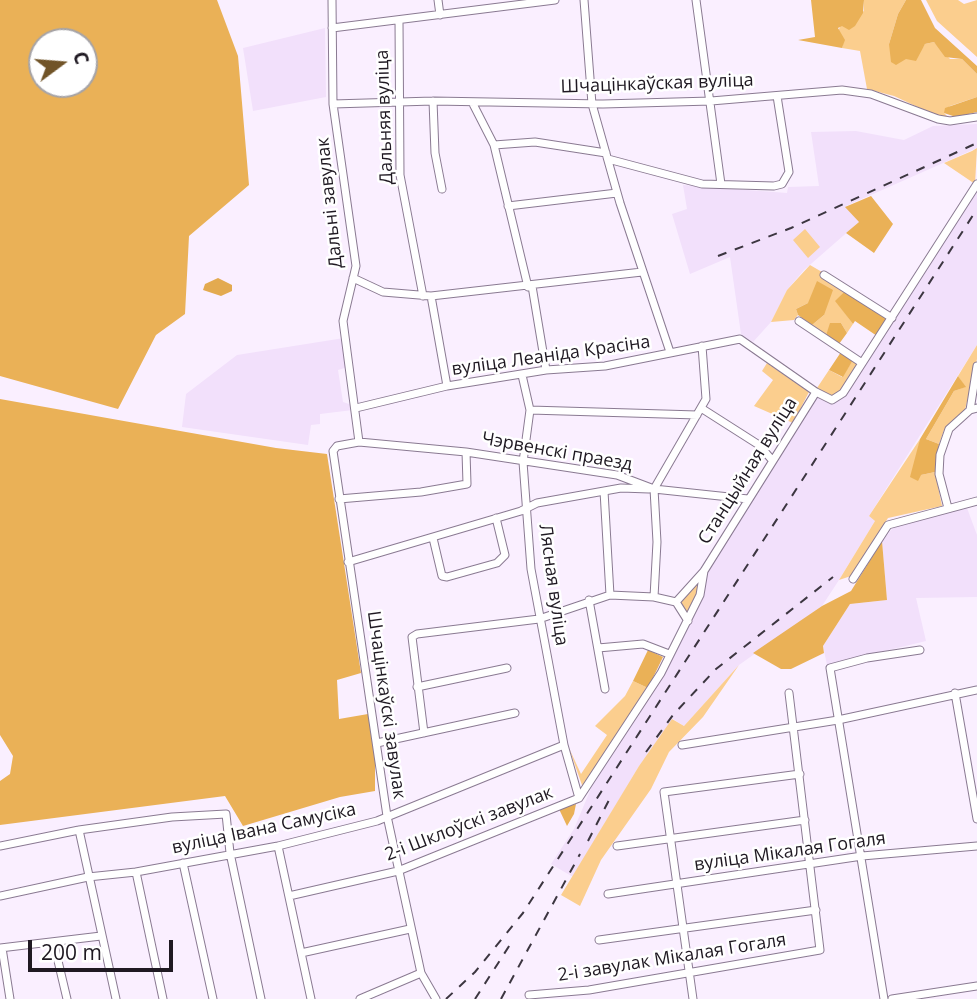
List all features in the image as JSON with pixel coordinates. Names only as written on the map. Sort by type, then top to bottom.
[{"type":"street","name":"Дальні завулак","points":[[332,0],[333,104],[355,253],[353,278],[343,321],[359,442]]},
{"type":"street","points":[[438,0],[440,15]]},
{"type":"street","points":[[332,28],[440,15],[509,3],[555,0]]},
{"type":"street","points":[[584,0],[593,104],[617,193],[670,352]]},
{"type":"street","points":[[696,0],[721,184]]},
{"type":"street","name":"Дальняя вуліца","points":[[399,20],[400,175],[447,386]]},
{"type":"street","name":"Шчацінкаўская вуліца","points":[[333,104],[433,101],[593,104],[711,101],[857,91],[938,119],[950,121],[977,117]]},
{"type":"street","points":[[494,145],[535,142],[607,156],[702,184],[774,186],[786,179],[789,172],[777,96]]},
{"type":"street","points":[[433,101],[435,153],[442,189]]},
{"type":"street","points":[[472,102],[494,145],[530,287],[546,370]]},
{"type":"street","name":"Станцыйная вуліца","points":[[676,602],[704,571],[816,392],[832,400],[838,398],[977,184]]},
{"type":"street","points":[[508,206],[617,193]]},
{"type":"street","points":[[353,278],[383,292],[427,296],[530,287],[642,272]]},
{"type":"street","points":[[824,275],[892,318]]},
{"type":"street","points":[[799,321],[862,363]]},
{"type":"street","name":"вуліца Леаніда Красіна","points":[[356,408],[447,386],[546,370],[605,366],[666,356],[670,352],[740,339],[816,392]]},
{"type":"street","points":[[654,597],[657,542],[654,489],[706,399],[702,346]]},
{"type":"street","points":[[948,508],[939,474],[940,455],[949,429],[973,409],[977,366]]},
{"type":"street","name":"Лясная вуліца","points":[[522,374],[530,410],[523,463],[531,569],[564,745],[579,798]]},
{"type":"street","points":[[530,410],[699,412],[759,445],[772,460]]},
{"type":"street","name":"Чэрвенскі праезд","points":[[359,442],[466,452],[523,463],[617,475],[654,489],[748,499]]},
{"type":"street","name":"Шчацінкаўскі завулак","points":[[359,442],[337,446],[333,451],[339,499],[387,816],[421,973],[436,999]]},
{"type":"street","points":[[339,499],[421,492],[467,484],[466,452]]},
{"type":"street","points":[[348,562],[527,507],[604,491],[654,489]]},
{"type":"street","points":[[604,491],[610,595]]},
{"type":"street","points":[[853,579],[888,525],[977,501]]},
{"type":"street","points":[[433,538],[442,576],[447,578],[497,563],[505,555],[496,518]]},
{"type":"street","points":[[579,798],[661,673],[668,654],[700,595],[704,571]]},
{"type":"street","points":[[424,733],[412,637],[424,633],[539,619],[610,595],[654,597],[676,602],[688,621]]},
{"type":"street","points":[[589,600],[605,689]]},
{"type":"street","points":[[597,648],[643,644],[668,654]]},
{"type":"street","points":[[884,999],[830,668],[867,658],[920,650]]},
{"type":"street","points":[[417,687],[507,668]]},
{"type":"street","points":[[682,745],[838,720],[977,690]]},
{"type":"street","points":[[598,940],[816,910],[789,693]]},
{"type":"street","points":[[955,693],[973,761],[977,819]]},
{"type":"street","points":[[377,743],[515,713]]},
{"type":"street","name":"вуліца Івана Самусіка","points":[[0,896],[88,877],[136,872],[278,846],[387,816],[564,745]]},
{"type":"street","points":[[693,999],[664,792],[800,774]]},
{"type":"street","name":"2-і Шклоўскі завулак","points":[[289,896],[398,871],[579,798]]},
{"type":"street","points":[[0,846],[79,830],[222,813],[229,818],[230,853],[261,999]]},
{"type":"street","points":[[617,846],[805,820]]},
{"type":"street","points":[[79,830],[116,999]]},
{"type":"street","points":[[278,846],[311,999]]},
{"type":"street","name":"вуліца Мікалая Гогаля","points":[[608,894],[862,856],[977,846]]},
{"type":"street","points":[[183,863],[213,999]]},
{"type":"street","points":[[136,872],[163,999]]},
{"type":"street","name":"2-і завулак Мікалая Гогаля","points":[[529,995],[589,990],[820,950],[816,910]]},
{"type":"street","points":[[301,953],[410,929]]},
{"type":"street","points":[[10,999],[1,948],[54,944],[101,936]]},
{"type":"street","points":[[54,944],[66,999]]},
{"type":"street","points":[[360,999],[421,973]]},
{"type":"street","points":[[892,999],[977,986]]},
{"type":"shaded area","points":[[0,0],[217,0],[238,56],[249,185],[189,236],[185,314],[156,335],[118,409],[0,376]]},
{"type":"shaded area","points":[[811,0],[864,0],[863,13],[855,26],[849,30],[842,26],[838,28],[845,40],[842,48],[798,40],[815,37]]},
{"type":"shaded area","points":[[864,0],[906,0],[898,14],[889,44],[920,51],[925,44],[934,42],[950,59],[962,59],[977,74],[977,97],[950,106],[944,113],[948,117],[935,115],[894,96],[867,89],[860,51],[842,48],[844,40],[838,33],[840,26],[864,11]]},
{"type":"shaded area","points":[[906,0],[921,0],[935,28],[977,66],[977,74],[962,59],[945,57],[934,42],[925,44],[916,61],[906,59],[896,65],[891,62],[889,44],[898,14]]},
{"type":"shaded area","points":[[926,0],[958,0],[964,4],[977,0],[977,57],[937,21]]},
{"type":"shaded area","points":[[325,28],[326,97],[253,111],[243,48]]},
{"type":"shaded area","points":[[977,97],[977,112],[956,117],[944,113],[945,108]]},
{"type":"shaded area","points":[[977,124],[977,148],[846,206],[859,222],[804,270],[787,290],[771,322],[753,342],[741,334],[730,257],[690,274],[672,214],[687,209],[683,185],[787,193],[788,187],[819,186],[811,132],[856,131],[904,140],[933,126]]},
{"type":"shaded area","points":[[977,148],[975,184],[944,163],[972,151]]},
{"type":"shaded area","points":[[977,180],[977,345],[869,516],[875,521],[839,580],[822,606],[739,665],[684,726],[673,719],[639,766],[573,877],[551,864],[574,829],[592,786],[663,677],[702,596],[706,572],[821,391],[842,392]]},
{"type":"shaded area","points":[[871,196],[893,224],[874,253],[846,233],[859,222],[845,207]]},
{"type":"shaded area","points":[[805,229],[820,247],[808,258],[793,240]]},
{"type":"shaded area","points":[[810,265],[822,272],[821,277],[845,291],[836,301],[853,324],[847,333],[841,323],[831,323],[826,335],[812,325],[824,315],[808,303],[796,309],[798,315],[794,320],[771,322],[787,290]]},
{"type":"shaded area","points":[[218,278],[232,285],[232,291],[221,296],[203,290],[205,284]]},
{"type":"shaded area","points":[[817,281],[833,290],[824,315],[812,325],[798,315],[796,309],[808,303]]},
{"type":"shaded area","points":[[845,291],[888,318],[877,336],[855,321],[853,324],[835,301]]},
{"type":"shaded area","points":[[830,323],[841,323],[847,333],[839,344],[826,335]]},
{"type":"shaded area","points":[[344,338],[348,367],[338,370],[343,402],[352,405],[353,410],[320,414],[320,424],[311,425],[308,445],[182,427],[186,394],[237,355]]},
{"type":"shaded area","points":[[977,345],[977,359],[965,410],[944,430],[939,444],[926,439],[954,391],[965,387],[958,376]]},
{"type":"shaded area","points":[[841,352],[853,360],[843,377],[829,370]]},
{"type":"shaded area","points":[[853,360],[858,364],[842,392],[833,397],[817,388],[829,370],[842,377]]},
{"type":"shaded area","points":[[767,363],[809,392],[793,423],[754,406],[773,380],[762,371]]},
{"type":"shaded area","points":[[958,376],[966,387],[954,391],[926,439],[939,444],[935,472],[921,475],[918,481],[910,477],[920,439]]},
{"type":"shaded area","points":[[0,399],[276,448],[327,454],[361,673],[337,680],[339,719],[368,714],[375,750],[375,791],[340,797],[243,826],[225,796],[0,825],[0,781],[10,774],[13,756],[0,735]]},
{"type":"shaded area","points":[[920,439],[917,456],[921,475],[935,472],[942,506],[888,518],[851,576],[839,580],[875,521],[869,516]]},
{"type":"shaded area","points":[[967,508],[977,535],[977,597],[916,598],[926,641],[827,665],[823,646],[850,604],[887,600],[882,541],[897,523]]},
{"type":"shaded area","points":[[882,541],[887,600],[850,604],[823,646],[824,653],[791,669],[781,669],[753,653],[822,606],[851,591]]},
{"type":"shaded area","points":[[699,581],[698,593],[689,612],[685,612],[681,601]]},
{"type":"shaded area","points":[[648,650],[663,657],[648,688],[633,681]]},
{"type":"shaded area","points":[[739,665],[703,717],[669,752],[651,789],[601,860],[580,906],[561,895],[639,766],[672,719],[684,726]]},
{"type":"shaded area","points":[[633,681],[648,688],[583,788],[569,748],[581,774],[607,735],[595,726],[625,696]]},
{"type":"shaded area","points":[[576,804],[574,814],[567,826],[559,809]]},
{"type":"railway","points":[[718,256],[791,228],[977,143]]},
{"type":"railway","points":[[446,999],[475,972],[523,913],[977,209]]},
{"type":"railway","points":[[646,752],[673,715],[716,669],[833,577]]},
{"type":"railway","points":[[588,841],[609,800]]},
{"type":"railway","points":[[501,999],[580,854]]},
{"type":"railway","points":[[475,999],[513,940]]}]
